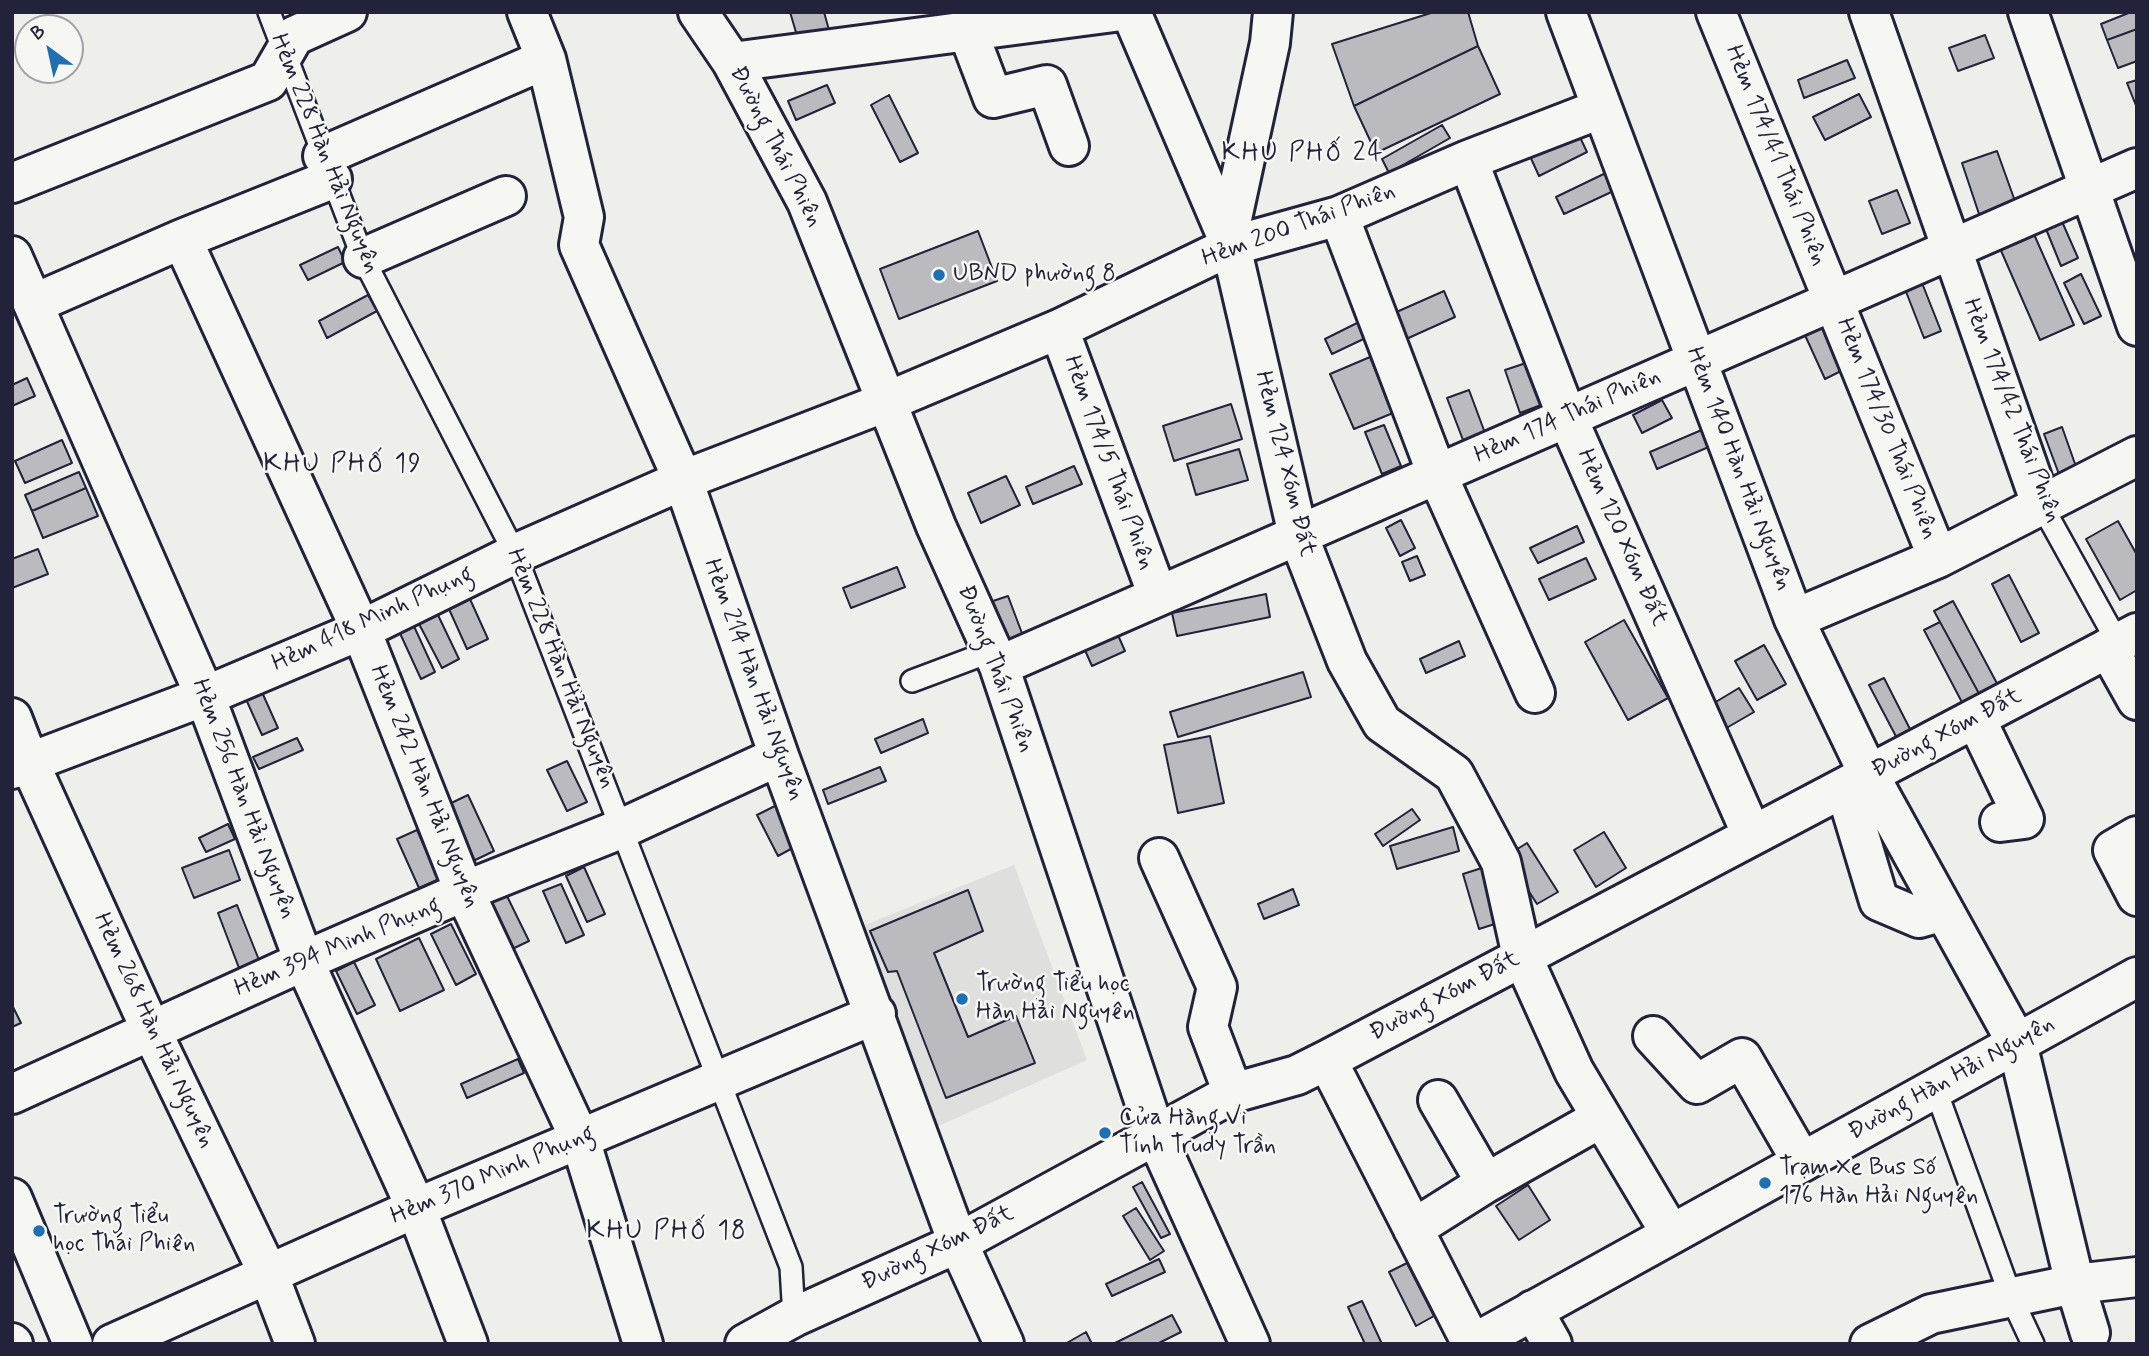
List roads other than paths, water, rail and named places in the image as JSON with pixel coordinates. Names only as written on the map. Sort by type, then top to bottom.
[{"type":"street","points":[[12,183],[268,81],[294,36],[347,12]]},
{"type":"street","name":"Hẻm 214 Hàn Hải Nguyên","points":[[527,12],[546,59],[584,217],[579,245],[682,480],[779,756],[958,1243],[1004,1344]]},
{"type":"street","name":"Đường Thái Phiên","points":[[698,12],[732,62],[807,202],[886,402],[995,658],[1156,1136],[1250,1344]]},
{"type":"street","points":[[732,62],[968,32],[1054,16],[1114,12]]},
{"type":"street","name":"Hẻm 124 Xóm Đất","points":[[1131,12],[1230,242],[1298,535],[1347,661],[1382,723],[1454,774],[1501,862],[1522,956],[1574,1071],[1671,1234]]},
{"type":"street","points":[[1230,242],[1270,43],[1273,12]]},
{"type":"street","name":"Hẻm 140 Hàn Hải Nguyên","points":[[1566,12],[1600,109],[1857,781],[1880,901],[1919,918],[1944,911]]},
{"type":"street","name":"Hẻm 174/41 Thái Phiên","points":[[1716,12],[1835,300]]},
{"type":"street","name":"Hẻm 174/42 Thái Phiên","points":[[1869,12],[1950,251],[2041,503]]},
{"type":"street","points":[[2028,12],[2137,326]]},
{"type":"street","points":[[968,32],[993,99],[1047,85],[1069,146]]},
{"type":"street","points":[[33,304],[182,239],[546,59]]},
{"type":"street","name":"Hẻm 200 Thái Phiên","points":[[886,402],[1059,329],[1230,242],[1339,216],[1468,160],[1600,109]]},
{"type":"street","name":"Hẻm 120 Xóm Đất","points":[[1468,160],[1567,417],[1752,835]]},
{"type":"street","name":"Hẻm 174 Thái Phiên","points":[[995,658],[1158,596],[2137,168]]},
{"type":"street","points":[[363,258],[506,196]]},
{"type":"street","points":[[1339,216],[1437,474],[1535,693]]},
{"type":"street","name":"Hẻm 242 Hàn Hải Nguyên","points":[[182,239],[361,630],[465,893],[580,1139],[643,1344]]},
{"type":"street","name":"Hẻm 256 Hàn Hải Nguyên","points":[[12,257],[205,696],[304,961],[416,1208],[468,1344]]},
{"type":"street","name":"Hẻm 174/30 Thái Phiên","points":[[1835,300],[1938,558]]},
{"type":"street","name":"Hẻm 174/5 Thái Phiên","points":[[1059,329],[1158,596]]},
{"type":"street","name":"Hẻm 418 Minh Phụng","points":[[21,766],[205,696],[361,630],[515,554],[682,480],[886,402]]},
{"type":"street","points":[[1794,618],[1938,558],[2137,456]]},
{"type":"street","points":[[2121,641],[2137,700]]},
{"type":"street","name":"Đường Xóm Đất","points":[[745,1344],[799,1331],[1233,1093],[1297,1075],[1327,1060],[2121,641]]},
{"type":"street","name":"Hẻm 268 Hàn Hải Nguyên","points":[[12,718],[21,766],[268,1273],[295,1344]]},
{"type":"street","points":[[1976,719],[2024,819],[2000,822]]},
{"type":"street","name":"Hẻm 394 Minh Phụng","points":[[12,1094],[304,961],[623,828],[779,756]]},
{"type":"street","name":"Hẻm 140 Hàn Hải Nguyên","points":[[1857,781],[1944,911],[2017,1043],[2075,1284],[2090,1333]]},
{"type":"street","points":[[2137,836],[2113,850],[2137,896]]},
{"type":"street","points":[[1159,859],[1217,987],[1208,1027],[1233,1093]]},
{"type":"street","name":"Đường Hàn Hải Nguyên","points":[[1473,1344],[2137,977]]},
{"type":"street","name":"Hẻm 370 Minh Phụng","points":[[112,1344],[416,1208],[718,1083],[876,1014]]},
{"type":"street","points":[[1653,1036],[1697,1084],[1742,1058],[1802,1162]]},
{"type":"street","points":[[1327,1060],[1473,1344]]},
{"type":"street","points":[[1438,1100],[1486,1183]]},
{"type":"street","points":[[1413,1229],[1486,1183],[1601,1118]]},
{"type":"street","points":[[12,1198],[74,1344]]},
{"type":"street","points":[[1870,1344],[1931,1314],[2075,1284],[2137,1277]]},
{"type":"street","points":[[1534,1310],[1552,1344]]},
{"type":"lane","name":"Hẻm 228 Hàn Hải Nguyên","points":[[268,12],[363,258],[515,554],[791,1267],[799,1331]]},
{"type":"lane","name":"Hẻm 174/42 Thái Phiên","points":[[2041,503],[2121,641]]},
{"type":"lane","points":[[912,681],[995,658]]},
{"type":"lane","points":[[1935,1088],[2011,1297],[2033,1344]]},
{"type":"place","name":"UBND phường 8","points":[[939,275]]},
{"type":"place","name":"Trường Tiểu học Hàn Hải Nguyên","points":[[962,999]]},
{"type":"place","name":"Cửa Hàng Vi Tính Trudy Trần","points":[[1105,1133]]},
{"type":"place","name":"Trạm Xe Bus Số 176 Hàn Hải Nguyên","points":[[1765,1183]]},
{"type":"place","name":"Trường Tiểu học Thái Phiên","points":[[39,1231]]},
{"type":"district","name":"KHU PHỐ 24","points":[[1303,155]]},
{"type":"district","name":"KHU PHỐ 19","points":[[343,466]]},
{"type":"district","name":"KHU PHỐ 18","points":[[667,1233]]}]
